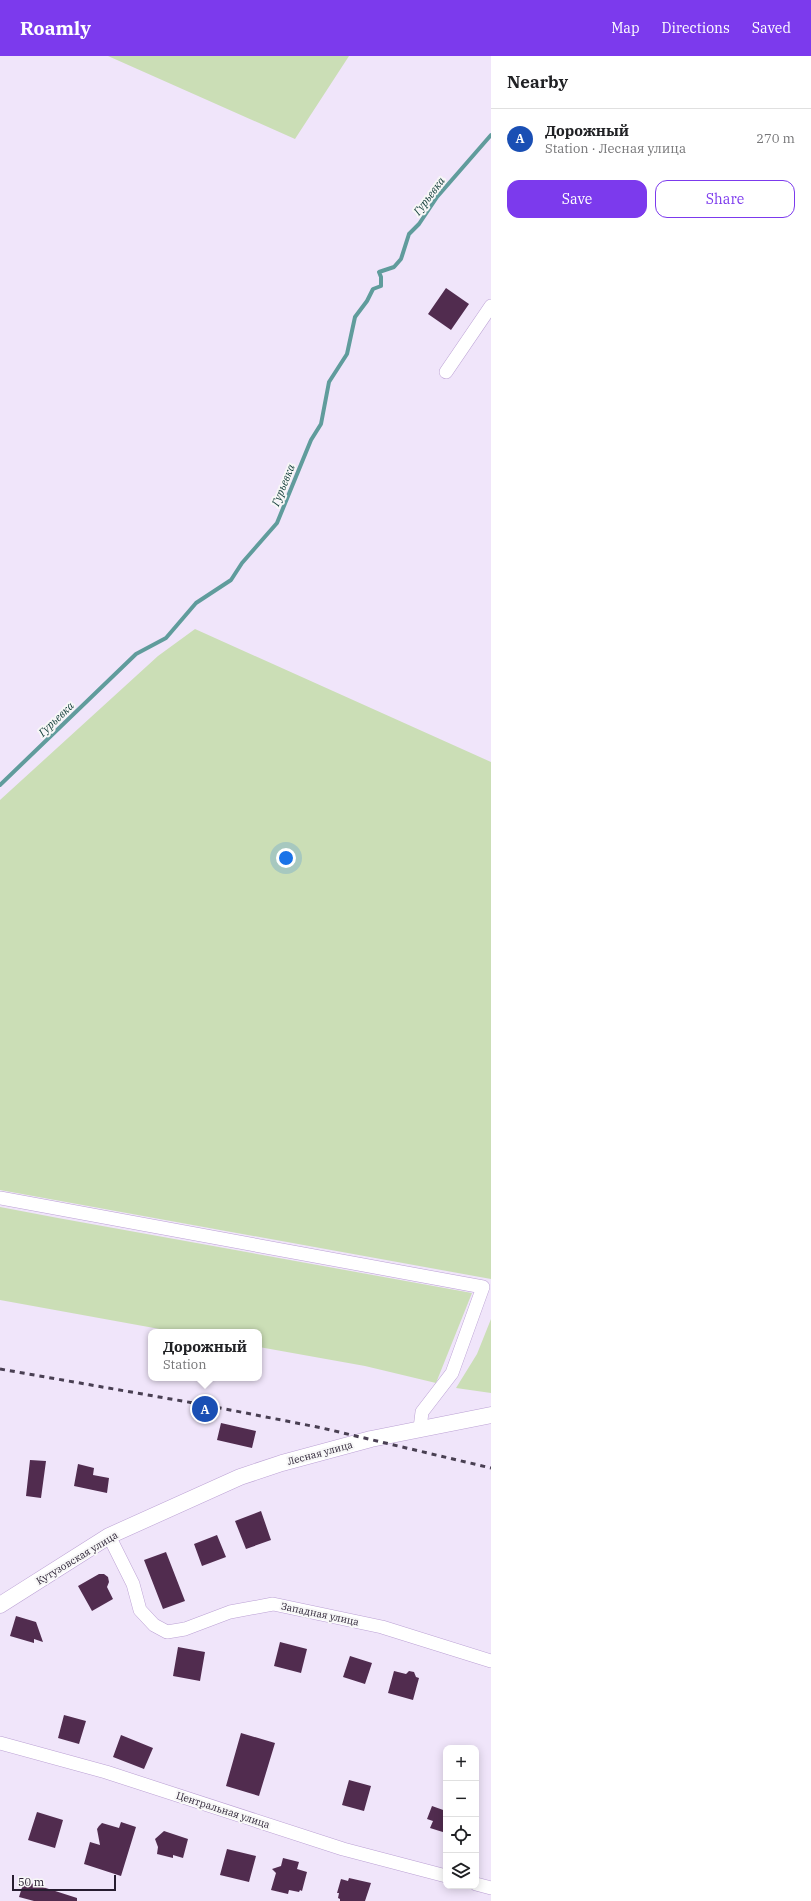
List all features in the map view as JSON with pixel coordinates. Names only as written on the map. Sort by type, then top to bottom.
[{"type":"street","points":[[446,372],[491,306]]},
{"type":"street","points":[[0,1198],[483,1287],[452,1372],[422,1412],[420,1428]]},
{"type":"street","name":"Лесная улица","points":[[156,1516],[247,1474],[356,1443],[420,1428],[491,1415]]},
{"type":"street","name":"Кутузовская улица","points":[[0,1605],[109,1536],[156,1516]]},
{"type":"street","name":"Западная улица","points":[[109,1536],[133,1584],[140,1610],[154,1625],[167,1632],[185,1629],[230,1612],[273,1604],[382,1627],[491,1661]]},
{"type":"street","name":"Центральная улица","points":[[0,1743],[106,1772],[343,1850],[443,1875]]},
{"type":"street","points":[[479,1885],[491,1888]]},
{"type":"green space","points":[[108,56],[349,56],[295,139]]},
{"type":"green space","points":[[195,629],[491,762],[491,1279],[0,1190],[0,800],[158,656]]},
{"type":"green space","points":[[0,1207],[472,1293],[436,1383],[365,1366],[262,1348],[262,1329],[160,1329],[0,1300]]},
{"type":"green space","points":[[491,1319],[491,1393],[456,1388],[477,1354]]},
{"type":"building","points":[[446,288],[469,304],[451,330],[428,314]]},
{"type":"building","points":[[221,1423],[256,1431],[252,1448],[217,1440]]},
{"type":"building","points":[[30,1460],[46,1461],[41,1498],[26,1496]]},
{"type":"building","points":[[78,1464],[94,1468],[93,1475],[109,1478],[107,1493],[74,1486]]},
{"type":"building","points":[[261,1511],[271,1540],[246,1549],[235,1521]]},
{"type":"building","points":[[217,1535],[226,1557],[202,1566],[194,1544]]},
{"type":"building","points":[[166,1552],[185,1601],[163,1609],[144,1560]]},
{"type":"building","points":[[99,1574],[104,1574],[108,1577],[109,1582],[107,1587],[113,1599],[92,1611],[78,1586]]},
{"type":"building","points":[[16,1616],[36,1622],[43,1642],[34,1639],[34,1643],[10,1636]]},
{"type":"building","points":[[280,1642],[307,1649],[301,1673],[274,1666]]},
{"type":"building","points":[[178,1647],[205,1652],[200,1681],[173,1676]]},
{"type":"building","points":[[350,1656],[372,1663],[365,1684],[343,1677]]},
{"type":"building","points":[[394,1671],[406,1674],[409,1671],[414,1672],[416,1677],[419,1678],[413,1700],[388,1693]]},
{"type":"building","points":[[64,1715],[86,1721],[79,1744],[58,1738]]},
{"type":"building","points":[[241,1733],[275,1743],[259,1796],[226,1786]]},
{"type":"building","points":[[121,1735],[153,1748],[144,1769],[113,1757]]},
{"type":"building","points":[[349,1780],[371,1786],[364,1811],[342,1805]]},
{"type":"building","points":[[432,1806],[443,1810],[443,1832],[430,1828],[433,1821],[427,1819]]},
{"type":"building","points":[[37,1812],[63,1820],[55,1848],[28,1840]]},
{"type":"building","points":[[121,1822],[136,1827],[121,1876],[84,1864],[90,1842],[100,1845],[97,1829],[99,1826],[102,1823],[119,1828]]},
{"type":"building","points":[[164,1831],[188,1839],[183,1858],[173,1855],[173,1858],[157,1854],[158,1847],[155,1839]]},
{"type":"building","points":[[227,1849],[256,1856],[249,1882],[220,1875]]},
{"type":"building","points":[[283,1858],[299,1862],[297,1869],[307,1872],[302,1891],[300,1890],[299,1892],[289,1890],[288,1894],[271,1890],[276,1873],[272,1869],[281,1866]]},
{"type":"building","points":[[349,1878],[371,1883],[365,1901],[340,1901],[338,1898],[339,1893],[337,1893],[341,1879],[348,1881]]},
{"type":"building","points":[[24,1881],[77,1898],[77,1901],[34,1901],[19,1897]]},
{"type":"waterway","name":"Гурьевка","points":[[0,785],[136,654],[166,638],[196,603],[231,580],[242,563],[277,523],[311,440],[321,424],[329,382],[347,354],[355,317],[367,301],[373,289],[381,286],[381,277],[379,272],[394,267],[401,259],[409,234],[419,224],[437,197],[491,135]]},
{"type":"railway","points":[[0,1369],[205,1405],[322,1428],[491,1468]]},
{"type":"place","name":"Дорожный","points":[[205,1409]]}]
